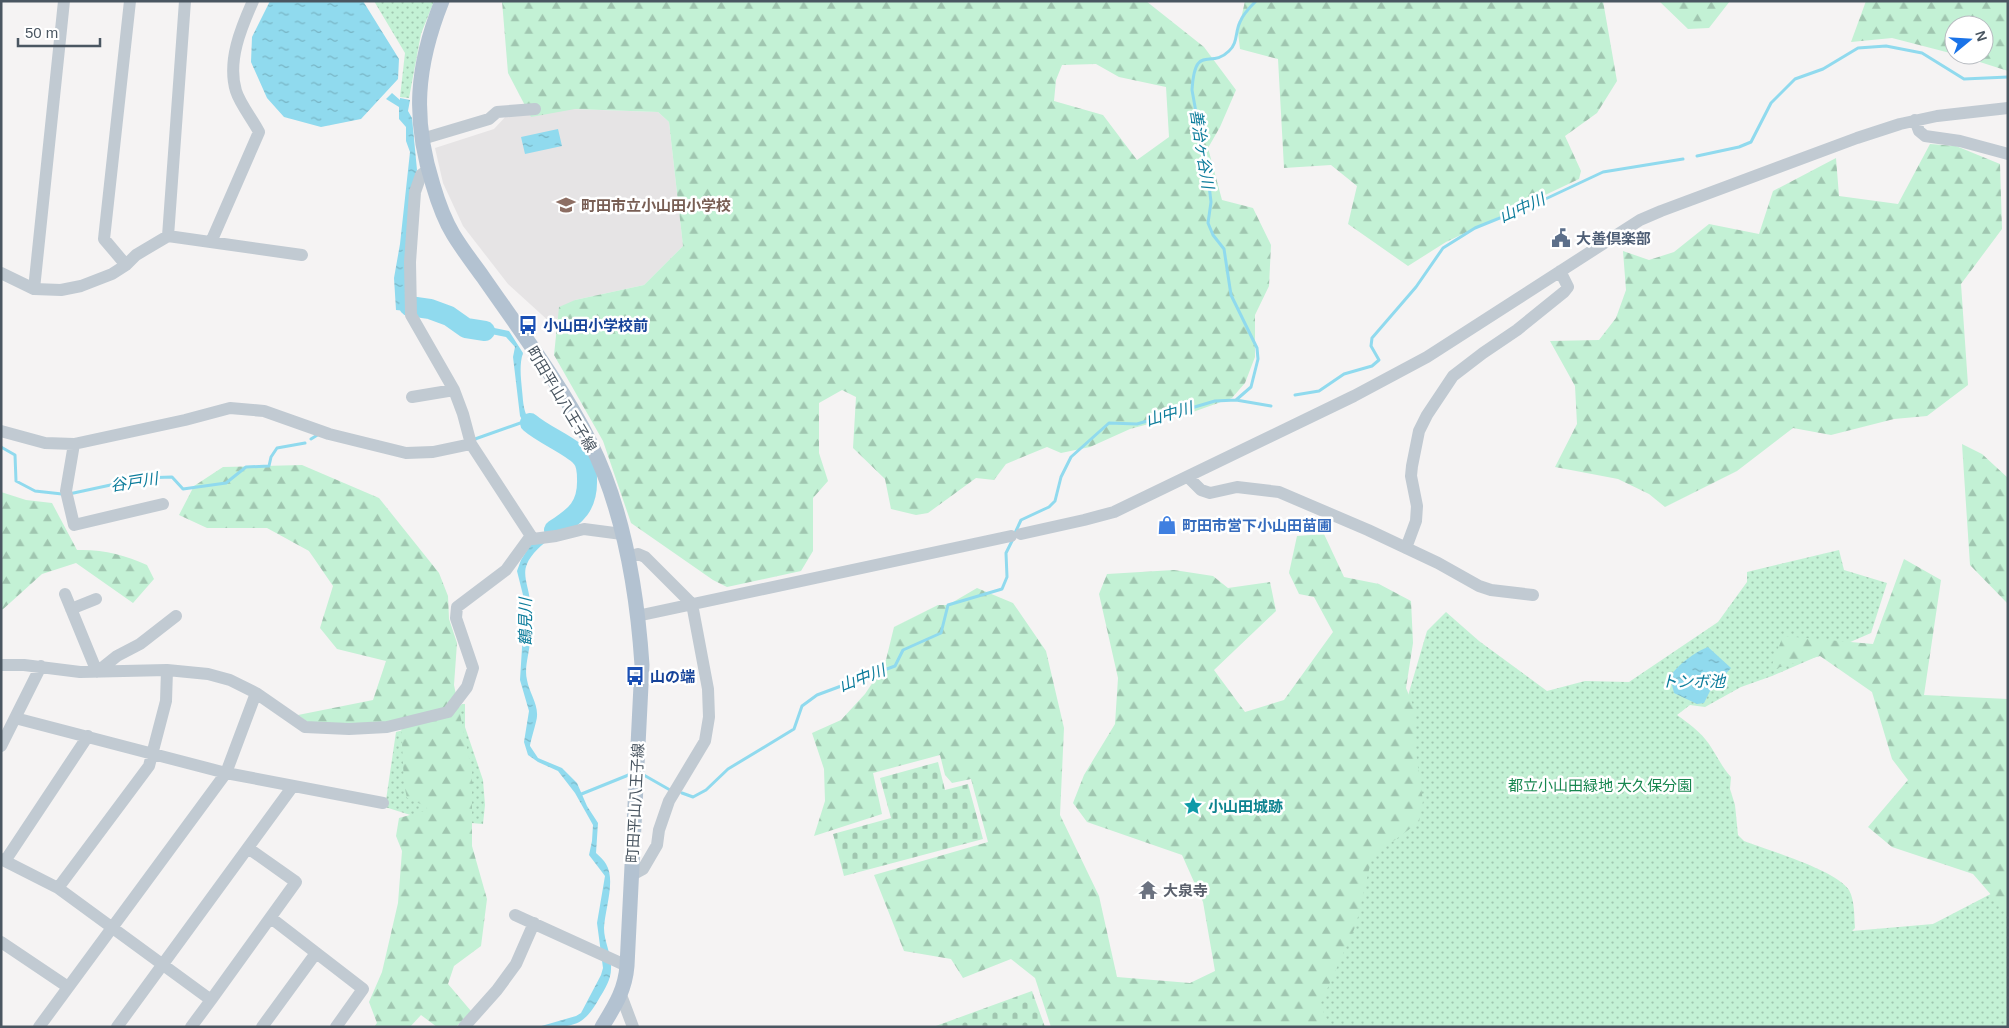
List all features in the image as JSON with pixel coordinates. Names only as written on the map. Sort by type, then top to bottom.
[{"type":"main road","name":"町田平山八王子線","points":[[442,1],[422,65],[418,104],[428,170],[439,205],[453,233],[530,346],[582,428],[605,475],[628,556],[642,665],[627,966],[621,995],[602,1027]]},
{"type":"street","points":[[34,289],[64,1]]},
{"type":"street","points":[[126,265],[104,239],[130,1]]},
{"type":"street","points":[[168,236],[184,1]]},
{"type":"street","points":[[211,242],[260,132],[236,92],[234,60],[243,24],[253,1]]},
{"type":"street","points":[[637,616],[1084,520],[1125,507],[1354,396],[1427,357],[1640,220],[1858,138],[1915,120],[2008,108]]},
{"type":"street","points":[[422,140],[489,119],[497,112],[535,109]]},
{"type":"street","points":[[1915,120],[1919,131],[1925,136],[1960,141],[2008,154]]},
{"type":"street","points":[[428,170],[421,175],[415,192],[410,262],[410,312],[454,390],[471,444],[507,497],[531,538]]},
{"type":"street","points":[[1,273],[34,289],[61,290],[81,286],[112,274],[126,265],[136,255],[168,236],[302,255]]},
{"type":"street","points":[[1406,548],[1416,521],[1417,506],[1411,476],[1412,466],[1419,432],[1427,415],[1453,376],[1471,361],[1517,330],[1564,292],[1568,286],[1560,271]]},
{"type":"street","points":[[412,397],[454,390]]},
{"type":"street","points":[[1,431],[45,443],[74,444],[185,420],[230,408],[264,411],[329,434],[406,453],[433,452],[471,444]]},
{"type":"street","points":[[74,444],[67,495],[74,526],[162,504]]},
{"type":"street","points":[[1188,477],[1201,490],[1210,493],[1237,487],[1279,492],[1406,548],[1478,586],[1491,590],[1533,595]]},
{"type":"street","points":[[1,665],[41,666],[80,672],[167,670],[208,674],[230,680],[256,694],[305,726],[349,729],[387,726],[448,712],[467,687],[473,668],[456,618],[457,607],[506,570],[531,538],[556,536],[584,529],[622,534]]},
{"type":"street","points":[[628,556],[638,554],[645,557],[692,604],[708,689],[709,729],[700,753],[669,801],[659,830],[656,846],[643,869],[632,875]]},
{"type":"street","points":[[65,594],[97,672]]},
{"type":"street","points":[[71,609],[96,598]]},
{"type":"street","points":[[97,672],[117,656],[140,644],[176,616]]},
{"type":"street","points":[[1,746],[41,666]]},
{"type":"street","points":[[58,888],[149,766],[166,701],[167,670]]},
{"type":"street","points":[[39,1027],[226,773],[256,694]]},
{"type":"street","points":[[15,718],[226,773],[383,803]]},
{"type":"street","points":[[88,736],[3,860],[58,888],[211,1000]]},
{"type":"street","points":[[117,1027],[293,786]]},
{"type":"street","points":[[191,1027],[296,882],[248,848]]},
{"type":"street","points":[[515,915],[627,966]]},
{"type":"street","points":[[271,918],[363,989],[336,1027]]},
{"type":"street","points":[[464,1027],[498,990],[516,964],[534,924]]},
{"type":"street","points":[[1,942],[68,987]]},
{"type":"street","points":[[262,1027],[316,954]]},
{"type":"street","points":[[621,995],[633,1027]]},
{"type":"shaded area","name":"町田市立小山田小学校","points":[[570,109],[658,112],[669,122],[683,246],[644,285],[575,300],[552,324],[508,284],[463,226],[443,183],[435,148],[494,129],[507,115]]},
{"type":"green space","points":[[374,1],[434,1],[421,34],[409,98],[400,97],[405,53]]},
{"type":"green space","points":[[502,1],[1146,1],[1204,47],[1236,90],[1220,127],[1208,148],[1222,200],[1253,208],[1271,245],[1269,286],[1255,315],[1255,357],[1245,383],[1232,398],[1193,412],[1130,429],[1090,447],[1061,453],[1047,447],[1006,464],[994,480],[976,478],[928,513],[916,515],[891,509],[885,479],[853,448],[856,397],[842,390],[819,403],[819,453],[828,481],[813,498],[813,551],[801,571],[727,587],[713,580],[631,523],[603,441],[554,355],[559,307],[575,300],[644,285],[683,246],[669,122],[658,112],[575,109],[531,117],[508,73]],"holes":[[[1096,64],[1119,77],[1166,87],[1169,137],[1137,160],[1103,115],[1054,101],[1056,80],[1062,65]]]},
{"type":"green space","points":[[1245,1],[1603,1],[1617,81],[1597,113],[1565,136],[1581,171],[1579,179],[1446,242],[1408,266],[1348,224],[1357,186],[1331,165],[1284,168],[1278,59],[1240,49],[1238,32]]},
{"type":"green space","points":[[1659,1],[1730,1],[1709,28],[1688,29]]},
{"type":"green space","points":[[1866,1],[2008,1],[2008,71],[1989,65],[1994,65],[1994,15],[1944,15],[1944,51],[1892,38],[1851,42]]},
{"type":"green space","points":[[1930,144],[1956,146],[2000,164],[2002,229],[1961,284],[1968,385],[1927,416],[1894,419],[1831,435],[1793,428],[1737,471],[1665,507],[1649,494],[1618,479],[1555,467],[1577,424],[1575,386],[1550,341],[1599,340],[1616,318],[1626,290],[1623,251],[1649,260],[1674,252],[1709,224],[1759,234],[1773,191],[1836,158],[1839,196],[1898,204]]},
{"type":"green space","points":[[1962,444],[1982,454],[2008,478],[2008,604],[1970,565]]},
{"type":"green space","points":[[302,465],[379,498],[439,573],[448,596],[449,619],[457,643],[454,685],[472,772],[472,846],[487,899],[481,946],[454,966],[448,984],[471,1011],[456,1027],[437,1027],[421,1015],[410,1027],[374,1027],[377,1023],[369,1002],[382,972],[398,903],[402,851],[396,836],[399,818],[428,810],[425,806],[407,798],[404,784],[401,722],[315,727],[298,715],[373,700],[386,661],[337,649],[320,628],[333,586],[309,551],[267,528],[207,528],[179,515],[194,486],[223,467]]},
{"type":"green space","points":[[1,492],[26,500],[52,503],[77,550],[104,552],[139,561],[147,565],[154,579],[133,603],[76,563],[42,574],[1,611]]},
{"type":"green space","points":[[1324,534],[1344,577],[1379,584],[1411,601],[1413,643],[1406,688],[1415,710],[1414,740],[1423,801],[1419,822],[1372,857],[1356,925],[1320,1005],[1331,1027],[1051,1027],[1035,978],[1011,959],[963,978],[951,959],[904,951],[874,875],[988,842],[971,779],[952,783],[945,775],[940,755],[873,773],[882,814],[814,836],[825,801],[824,769],[812,733],[841,720],[865,694],[885,664],[894,627],[938,605],[948,605],[977,588],[1013,603],[1046,651],[1064,728],[1060,815],[1099,896],[1117,977],[1190,983],[1215,971],[1203,902],[1182,855],[1087,822],[1073,803],[1084,775],[1115,724],[1118,678],[1099,594],[1107,574],[1174,570],[1213,576],[1228,588],[1270,582],[1276,611],[1214,670],[1245,712],[1284,700],[1333,632],[1314,597],[1299,594],[1289,573],[1297,536]]},
{"type":"green space","name":"都立小山田緑地 大久保分園","points":[[1839,550],[1844,570],[1887,583],[1871,633],[1772,676],[1741,687],[1705,707],[1690,705],[1677,715],[1706,740],[1731,777],[1730,789],[1735,805],[1738,835],[1744,841],[1816,868],[1842,883],[1849,890],[1852,899],[1855,928],[1852,931],[1933,924],[2008,885],[2008,1027],[1306,1027],[1378,798],[1427,631],[1446,612],[1479,641],[1547,691],[1585,681],[1629,682],[1718,622],[1747,582],[1747,572]]},
{"type":"green space","points":[[1904,559],[1941,580],[1924,695],[2008,699],[2008,912],[1973,874],[1892,847],[1868,827],[1908,780],[1892,759],[1872,692],[1820,656],[1770,670],[1783,636],[1873,644]]},
{"type":"green space","points":[[462,704],[465,704],[465,727],[483,780],[485,805],[483,824],[423,819],[385,807],[396,732],[450,717]]},
{"type":"green space","points":[[938,762],[945,790],[968,784],[983,839],[844,876],[833,834],[891,818],[880,778]]},
{"type":"green space","points":[[1032,991],[1045,1027],[933,1027]]},
{"type":"water","points":[[270,1],[363,1],[399,59],[398,79],[361,119],[321,127],[284,117],[267,98],[251,62],[252,37]]},
{"type":"water","points":[[392,93],[400,100],[400,98],[410,100],[408,111],[412,118],[417,170],[409,196],[416,306],[432,305],[446,309],[465,322],[509,331],[523,353],[521,376],[523,403],[527,416],[543,433],[583,459],[595,479],[595,492],[590,503],[581,514],[534,553],[527,564],[525,573],[530,601],[530,642],[526,676],[537,712],[530,746],[538,758],[562,768],[577,783],[587,806],[598,823],[596,853],[606,864],[610,878],[604,928],[611,973],[604,991],[588,1015],[576,1024],[569,1026],[538,1027],[581,1013],[601,975],[603,968],[597,923],[605,876],[589,855],[593,825],[575,793],[558,771],[528,755],[524,742],[529,711],[520,680],[523,595],[517,571],[529,547],[542,534],[577,514],[587,500],[590,486],[586,473],[577,461],[535,435],[525,425],[520,416],[513,357],[515,347],[506,337],[466,329],[456,320],[441,312],[431,310],[416,312],[396,310],[394,278],[400,244],[410,152],[406,141],[406,127],[399,119],[399,107],[386,99]]},
{"type":"water","points":[[558,129],[562,146],[525,154],[521,137]]},
{"type":"water","name":"トンボ池","points":[[1708,647],[1731,668],[1710,691],[1704,703],[1697,704],[1674,693],[1670,677],[1687,659]]},
{"type":"waterway","name":"善治ヶ谷川","points":[[1236,400],[1251,387],[1258,359],[1257,348],[1231,295],[1224,249],[1213,235],[1208,223],[1211,202],[1209,185],[1192,90],[1196,66],[1204,60],[1222,56],[1232,48],[1241,19],[1256,1]]},
{"type":"waterway","name":"山中川","points":[[1697,156],[1739,147],[1751,142],[1771,103],[1795,79],[1823,69],[1858,48],[1886,46],[1922,53],[1964,79],[2008,77]]},
{"type":"waterway","name":"山中川","points":[[1295,395],[1319,391],[1344,374],[1372,366],[1379,360],[1371,346],[1372,338],[1416,287],[1443,248],[1475,228],[1539,202],[1603,172],[1683,159]]},
{"type":"waterway","name":"鶴見川","points":[[409,306],[430,309],[449,316],[466,328],[485,331]]},
{"type":"waterway","name":"山中川","points":[[1015,533],[1021,520],[1049,507],[1055,501],[1061,477],[1071,457],[1109,423],[1137,424],[1215,401],[1236,400],[1271,406]]},
{"type":"waterway","name":"谷戸川","points":[[475,439],[526,421]]},
{"type":"waterway","name":"鶴見川","points":[[530,423],[577,453],[583,459],[586,468],[587,488],[583,503],[569,520],[554,530]]},
{"type":"waterway","name":"谷戸川","points":[[311,439],[319,434]]},
{"type":"waterway","name":"谷戸川","points":[[69,494],[143,478],[172,477],[183,489],[226,483],[246,467],[269,466],[271,457],[277,448],[305,443]]},
{"type":"waterway","name":"谷戸川","points":[[1,447],[15,455],[16,481],[35,491],[62,494]]},
{"type":"waterway","name":"山中川","points":[[682,793],[693,797],[706,790],[728,769],[794,729],[802,706],[817,695],[895,666],[903,650],[941,633],[948,605],[1002,589],[1007,577],[1006,553],[1013,539]]},
{"type":"waterway","name":"山中川","points":[[579,795],[631,774]]},
{"type":"waterway","name":"山中川","points":[[642,774],[670,790]]},
{"type":"place","name":"町田市立小山田小学校","points":[[566,205]]},
{"type":"place","name":"大善倶楽部","points":[[1561,238]]},
{"type":"place","name":"小山田小学校前","points":[[528,325]]},
{"type":"place","name":"町田市営下小山田苗圃","points":[[1167,525]]},
{"type":"place","name":"山の端","points":[[635,676]]},
{"type":"place","name":"小山田城跡","points":[[1193,806]]},
{"type":"place","name":"大泉寺","points":[[1148,890]]}]
